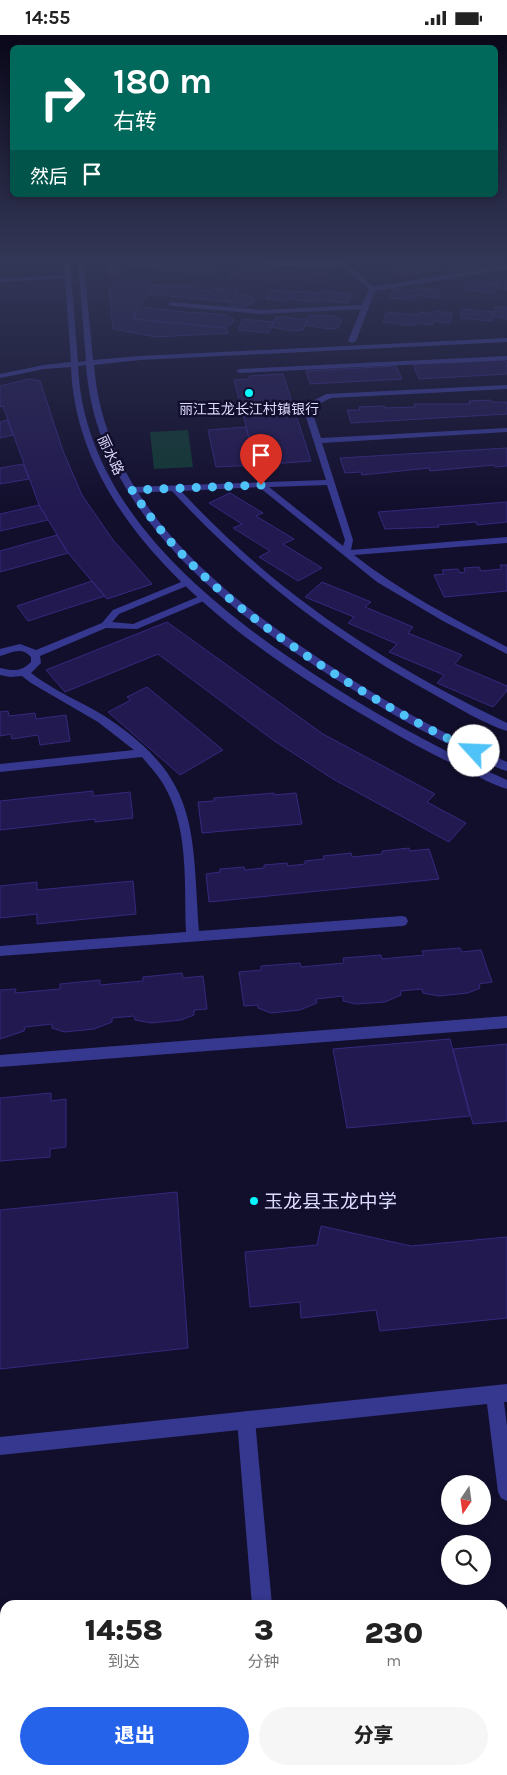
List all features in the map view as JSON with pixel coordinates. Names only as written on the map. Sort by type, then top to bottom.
[{"type":"street","name":"丽水路","points":[[73,344],[81,416],[93,451],[106,479],[137,527],[186,583],[280,657],[380,722],[507,785]]},
{"type":"street","name":"丽水路","points":[[88,344],[97,415],[112,455],[132,490],[160,529],[203,577],[262,623],[342,679],[394,711],[507,767]]},
{"type":"street","points":[[0,376],[74,361],[139,351],[284,344]]},
{"type":"street","points":[[89,359],[421,344]]},
{"type":"street","points":[[240,371],[507,358]]},
{"type":"street","points":[[346,553],[349,540],[309,414],[314,404],[329,396],[507,387]]},
{"type":"street","points":[[318,441],[507,430]]},
{"type":"street","points":[[132,490],[331,482]]},
{"type":"street","points":[[261,485],[380,580],[406,597],[507,651]]},
{"type":"street","points":[[174,489],[205,524],[230,548],[291,599],[351,640],[411,677],[507,727]]},
{"type":"street","points":[[346,553],[507,541]]},
{"type":"street","points":[[35,655],[105,625],[116,612],[186,583]]},
{"type":"street","points":[[105,625],[134,627],[203,598]]},
{"type":"street","points":[[0,672],[8,674],[24,672],[36,663],[35,655],[28,649],[20,647],[1,650]]},
{"type":"street","points":[[24,672],[35,681],[110,725],[159,769],[170,786],[182,814],[185,829],[193,937]]},
{"type":"street","points":[[0,768],[143,753]]},
{"type":"street","points":[[0,951],[402,921]]},
{"type":"street","points":[[0,1061],[507,1022]]},
{"type":"street","points":[[0,1446],[501,1393],[507,1492]]},
{"type":"street","points":[[246,1420],[262,1600]]},
{"type":"green space","points":[[188,430],[193,467],[154,469],[150,432]]},
{"type":"building","points":[[505,360],[507,363],[507,374],[419,379],[413,364]]},
{"type":"building","points":[[396,366],[402,379],[310,384],[306,371]]},
{"type":"building","points":[[283,374],[311,461],[256,465],[234,380],[250,379],[249,376]]},
{"type":"building","points":[[29,379],[40,381],[63,451],[82,495],[113,540],[152,584],[107,599],[68,553],[39,505],[3,406],[0,407],[0,386]]},
{"type":"building","points":[[490,400],[492,402],[507,402],[507,414],[351,423],[347,410],[360,410],[359,407],[415,407],[414,404],[470,404],[469,401]]},
{"type":"building","points":[[8,420],[13,435],[0,438],[0,422]]},
{"type":"building","points":[[246,427],[256,465],[216,467],[208,430]]},
{"type":"building","points":[[507,448],[507,466],[495,467],[494,465],[430,471],[429,468],[362,475],[361,472],[345,473],[340,458]]},
{"type":"building","points":[[23,464],[29,479],[0,484],[0,468]]},
{"type":"building","points":[[230,493],[263,513],[256,516],[294,539],[283,544],[322,568],[298,581],[259,557],[270,551],[233,528],[242,524],[209,503]]},
{"type":"building","points":[[507,502],[507,522],[477,525],[476,522],[438,525],[439,527],[385,529],[378,512]]},
{"type":"building","points":[[39,505],[48,520],[0,531],[0,514]]},
{"type":"building","points":[[57,535],[68,553],[0,572],[0,551]]},
{"type":"building","points":[[500,565],[507,565],[507,591],[444,597],[434,575],[444,574],[442,570],[458,569],[460,573],[465,572],[464,568],[479,567],[481,571],[502,569]]},
{"type":"building","points":[[92,581],[105,596],[28,621],[17,606]]},
{"type":"building","points":[[322,582],[371,602],[365,607],[413,627],[408,633],[462,655],[455,664],[507,686],[507,691],[493,707],[437,683],[444,675],[389,652],[397,644],[348,623],[354,617],[305,597]]},
{"type":"building","points":[[167,622],[323,734],[435,794],[427,802],[466,823],[449,842],[333,779],[273,740],[158,654],[65,692],[46,670]]},
{"type":"building","points":[[147,687],[223,750],[180,775],[108,712],[131,700],[127,697]]},
{"type":"building","points":[[8,711],[9,716],[35,713],[36,719],[66,715],[70,741],[40,745],[38,735],[12,739],[11,734],[0,736],[0,712]]},
{"type":"building","points":[[93,791],[93,796],[130,792],[133,818],[95,822],[95,819],[0,830],[0,801]]},
{"type":"building","points":[[274,793],[274,795],[296,793],[302,824],[202,833],[198,802],[214,801],[214,798]]},
{"type":"building","points":[[409,848],[410,851],[429,849],[439,879],[209,902],[206,874],[220,872],[220,869],[244,867],[245,870],[264,868],[264,865],[287,863],[288,866],[305,864],[305,861],[324,859],[323,856],[351,853],[352,857],[382,854],[382,851]]},
{"type":"building","points":[[133,881],[136,914],[37,924],[37,914],[0,918],[0,886],[37,882],[37,890]]},
{"type":"building","points":[[460,948],[462,952],[481,950],[492,982],[479,984],[480,988],[468,993],[439,996],[423,993],[422,989],[400,991],[401,995],[385,1002],[356,1004],[343,1001],[343,996],[316,999],[317,1003],[300,1010],[271,1013],[258,1008],[258,1005],[244,1006],[239,972],[261,970],[261,966],[300,963],[301,967],[344,963],[343,958],[381,955],[382,959],[424,955],[422,951]]},
{"type":"building","points":[[182,973],[183,978],[203,976],[207,1009],[194,1010],[194,1015],[181,1020],[151,1023],[135,1020],[134,1016],[112,1018],[112,1022],[94,1029],[64,1032],[52,1028],[52,1024],[25,1027],[24,1031],[0,1039],[0,990],[16,989],[15,993],[60,989],[60,984],[100,980],[100,985],[143,981],[143,977]]},
{"type":"building","points":[[450,1039],[470,1116],[347,1128],[333,1049]]},
{"type":"building","points":[[507,1044],[507,1121],[473,1124],[453,1049]]},
{"type":"building","points":[[51,1093],[51,1101],[66,1099],[66,1147],[50,1149],[50,1157],[0,1161],[0,1098]]},
{"type":"building","points":[[177,1192],[188,1348],[0,1369],[0,1210]]},
{"type":"building","points":[[321,1226],[411,1246],[507,1237],[507,1318],[380,1331],[376,1310],[301,1318],[300,1302],[250,1307],[245,1252],[317,1245]]},
{"type":"place","name":"丽江玉龙长江村镇银行","points":[[249,393]]},
{"type":"place","name":"玉龙县玉龙中学","points":[[254,1201]]},
{"type":"route","points":[[261,485],[132,490],[154,523],[176,549],[203,577],[231,600],[295,648],[342,679],[394,711],[474,751]]}]
